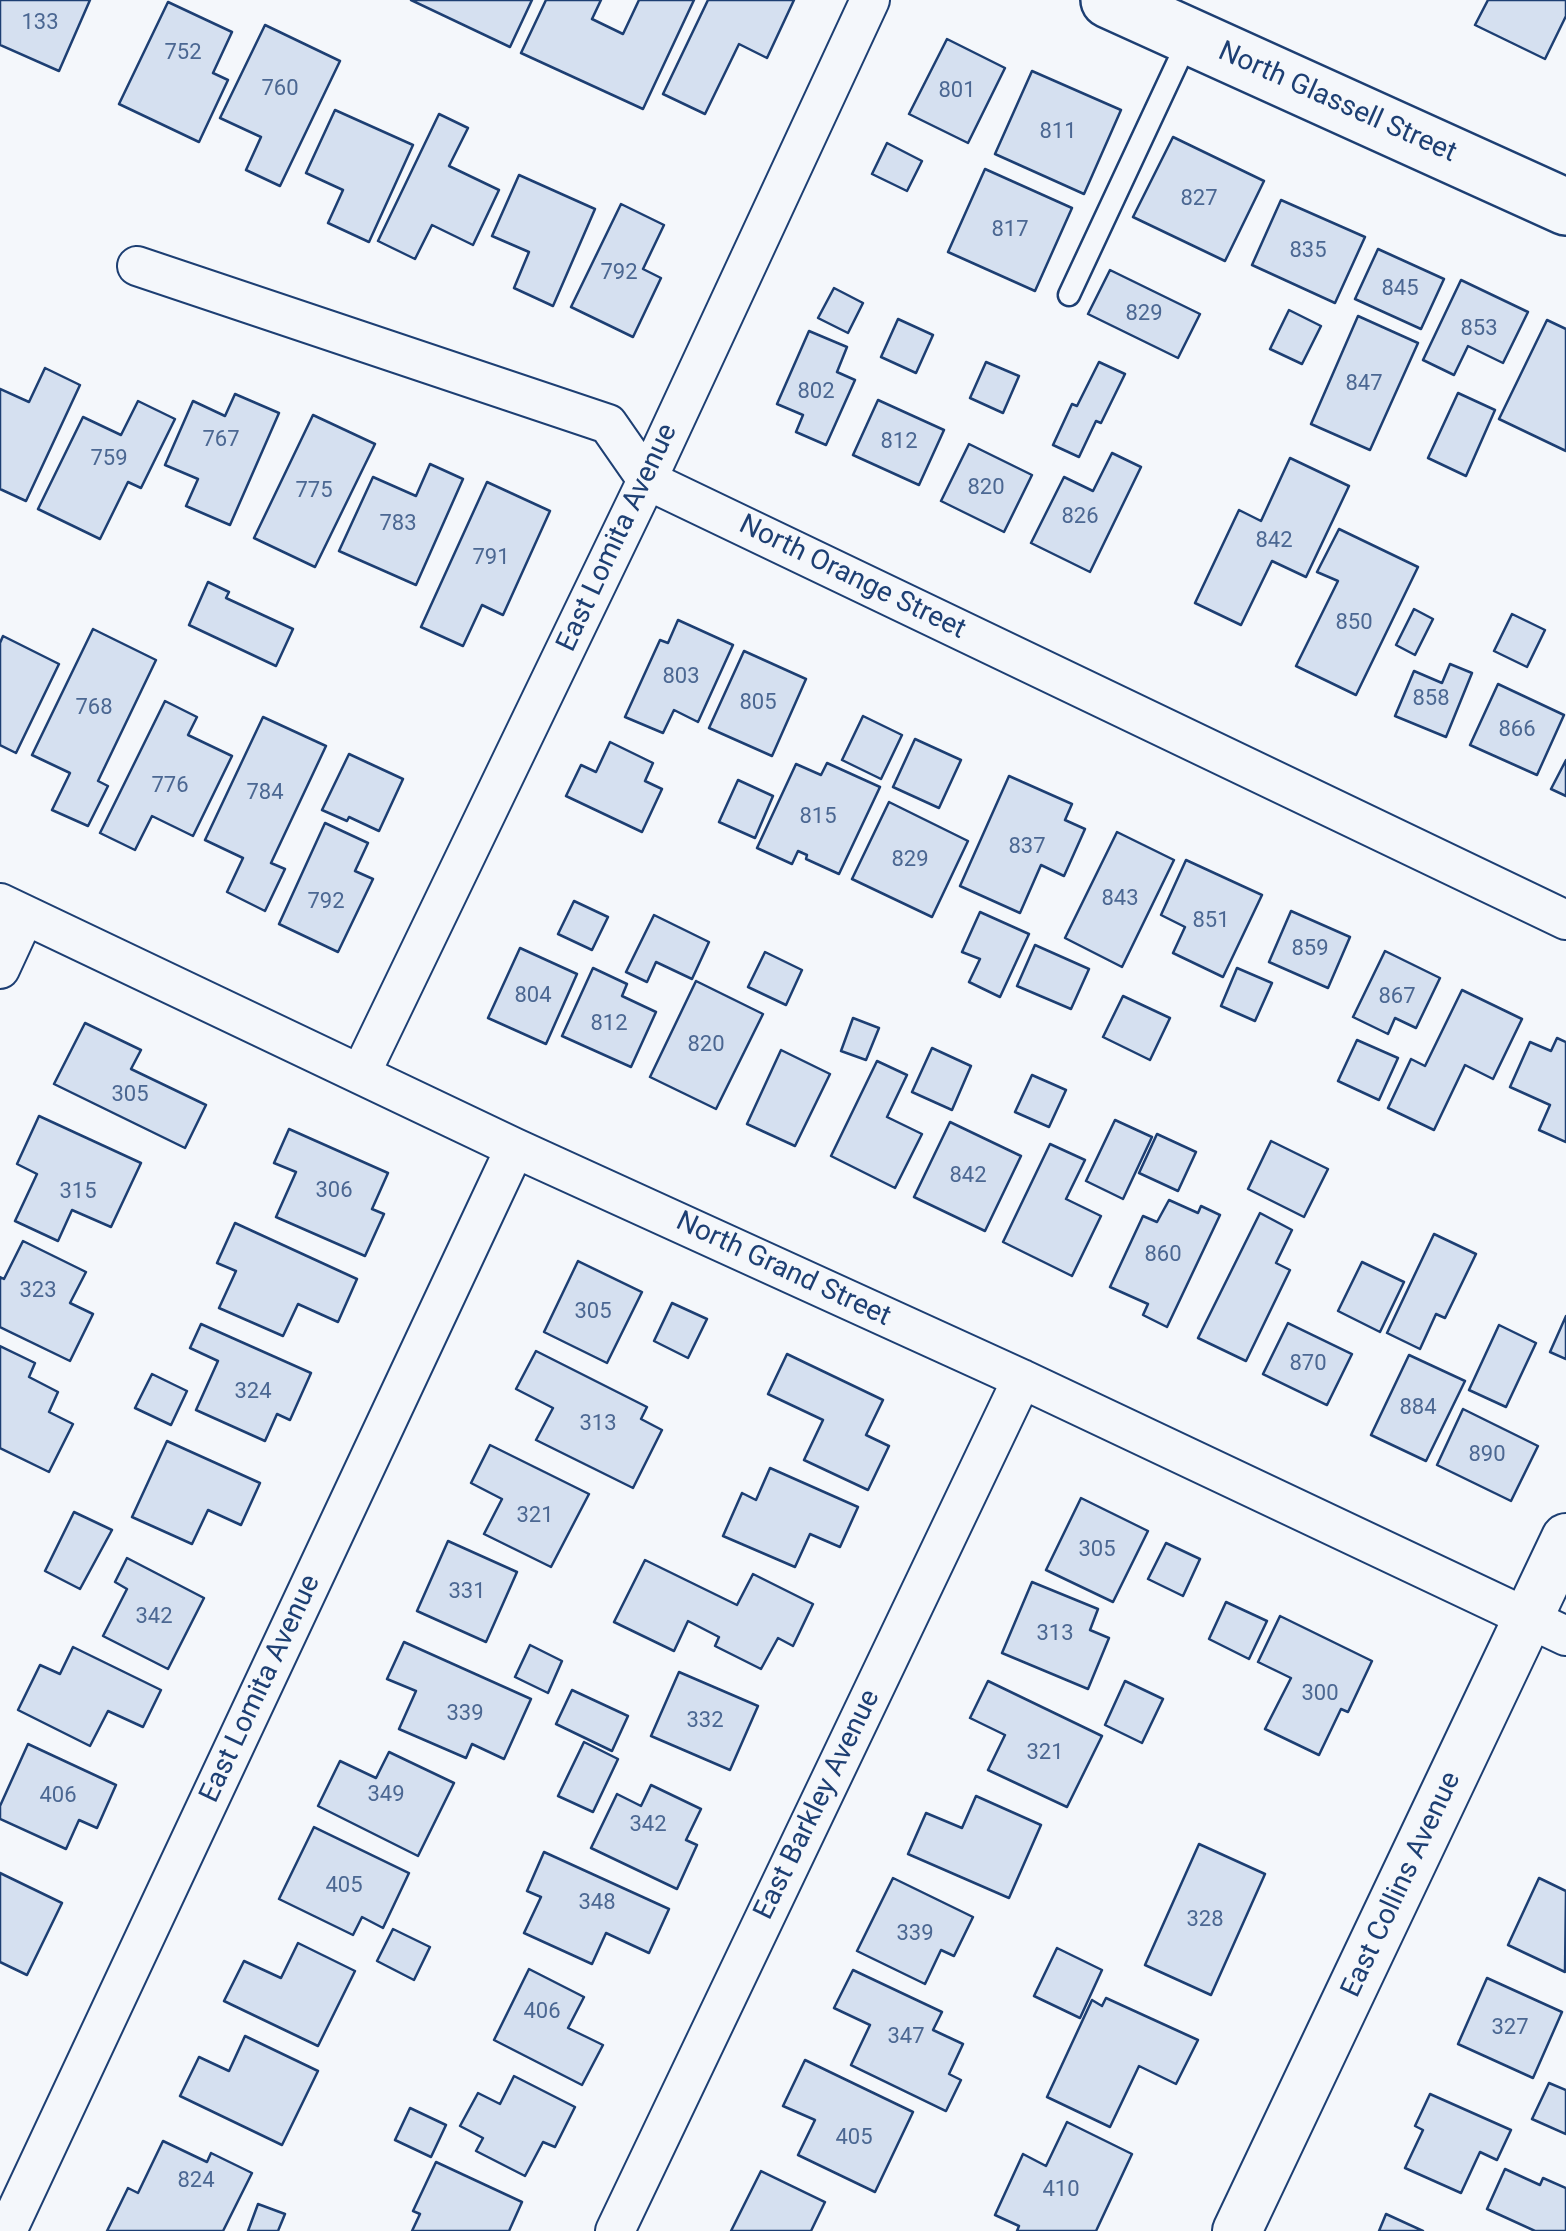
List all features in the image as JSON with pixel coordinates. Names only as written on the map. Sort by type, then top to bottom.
[{"type":"main road","name":"North Glassell Street","points":[[1109,0],[1566,207]]},
{"type":"street","name":"East Lomita Avenue","points":[[362,1073],[647,480],[870,0]]},
{"type":"street","name":"North Orange Street","points":[[137,266],[608,424],[647,480],[1566,920]]},
{"type":"street","name":"North Grand Street","points":[[12,909],[515,1148],[1022,1379],[1547,1627]]},
{"type":"street","points":[[0,969],[12,909]]},
{"type":"street","name":"East Lomita Avenue","points":[[7,2231],[515,1148]]},
{"type":"street","name":"East Barkley Avenue","points":[[615,2231],[1022,1379]]},
{"type":"street","name":"East Collins Avenue","points":[[1237,2231],[1547,1627],[1566,1538]]},
{"type":"lane","points":[[1069,295],[1190,37]]},
{"type":"building","points":[[0,0],[90,0],[59,71],[0,45]]},
{"type":"building","points":[[411,0],[532,0],[510,47]]},
{"type":"building","points":[[546,0],[601,0],[592,19],[623,34],[639,0],[694,0],[643,109],[521,53]]},
{"type":"building","points":[[708,0],[794,0],[767,58],[739,44],[705,114],[663,94]]},
{"type":"building","points":[[1488,0],[1566,0],[1566,16],[1545,59],[1475,25]]},
{"type":"building","points":[[168,2],[232,32],[213,73],[228,80],[199,142],[119,104]]},
{"type":"building","points":[[265,25],[340,61],[280,186],[246,170],[261,137],[220,118]]},
{"type":"building","points":[[947,39],[1005,68],[968,143],[909,114]]},
{"type":"building","points":[[1032,71],[1121,110],[1084,194],[995,154]]},
{"type":"building","points":[[335,110],[413,145],[369,242],[328,223],[343,190],[306,173]]},
{"type":"building","points":[[439,114],[468,128],[449,166],[499,190],[473,245],[432,225],[415,259],[378,241]]},
{"type":"building","points":[[1173,137],[1264,181],[1225,261],[1133,217]]},
{"type":"building","points":[[887,143],[922,161],[907,191],[872,174]]},
{"type":"building","points":[[985,169],[1072,208],[1035,291],[948,252]]},
{"type":"building","points":[[519,175],[595,209],[553,306],[514,288],[529,252],[492,236]]},
{"type":"building","points":[[1281,200],[1365,237],[1335,303],[1252,265]]},
{"type":"building","points":[[621,204],[664,225],[643,269],[661,278],[633,337],[571,307]]},
{"type":"building","points":[[1378,249],[1444,279],[1421,329],[1355,299]]},
{"type":"building","points":[[1110,270],[1200,314],[1178,358],[1088,314]]},
{"type":"building","points":[[1461,280],[1528,312],[1503,363],[1468,346],[1454,375],[1423,360]]},
{"type":"building","points":[[834,288],[863,303],[848,333],[818,318]]},
{"type":"building","points":[[1289,310],[1321,326],[1302,364],[1270,349]]},
{"type":"building","points":[[1358,316],[1418,343],[1370,450],[1311,424]]},
{"type":"building","points":[[898,319],[933,335],[916,373],[881,357]]},
{"type":"building","points":[[1547,320],[1566,329],[1566,451],[1499,419]]},
{"type":"building","points":[[809,331],[847,347],[837,372],[855,380],[826,445],[796,432],[803,415],[777,404]]},
{"type":"building","points":[[986,362],[1019,376],[1003,413],[970,398]]},
{"type":"building","points":[[1099,362],[1125,374],[1079,457],[1053,445],[1072,404],[1077,406]]},
{"type":"building","points":[[45,368],[80,385],[26,501],[0,489],[0,389],[29,402]]},
{"type":"building","points":[[1458,393],[1495,410],[1466,476],[1428,458]]},
{"type":"building","points":[[235,394],[279,413],[230,525],[186,506],[198,479],[165,465],[193,401],[225,416]]},
{"type":"building","points":[[878,400],[944,430],[919,485],[853,455]]},
{"type":"building","points":[[138,401],[175,419],[141,488],[128,482],[100,539],[38,509],[83,417],[121,435]]},
{"type":"building","points":[[313,415],[375,444],[315,567],[254,538]]},
{"type":"building","points":[[969,444],[1032,475],[1004,532],[941,501]]},
{"type":"building","points":[[1112,453],[1141,467],[1090,572],[1031,543],[1064,477],[1093,491]]},
{"type":"building","points":[[1290,458],[1349,486],[1306,577],[1272,561],[1241,625],[1195,603],[1239,510],[1261,521]]},
{"type":"building","points":[[430,464],[463,479],[416,585],[339,551],[373,477],[416,496]]},
{"type":"building","points":[[487,482],[550,511],[503,615],[482,605],[463,646],[421,627]]},
{"type":"building","points":[[1339,529],[1418,567],[1356,695],[1296,666],[1338,581],[1317,572]]},
{"type":"building","points":[[208,582],[229,592],[226,598],[293,629],[276,666],[189,625]]},
{"type":"building","points":[[1414,609],[1433,619],[1415,655],[1396,645]]},
{"type":"building","points":[[1512,614],[1545,630],[1527,667],[1494,651]]},
{"type":"building","points":[[678,620],[733,645],[698,722],[674,710],[663,733],[625,717],[660,640],[668,643]]},
{"type":"building","points":[[93,629],[156,660],[98,781],[108,786],[88,826],[52,810],[70,773],[32,755]]},
{"type":"building","points":[[3,636],[59,664],[16,753],[0,745]]},
{"type":"building","points":[[744,651],[806,679],[772,756],[709,728]]},
{"type":"building","points":[[1450,664],[1472,673],[1446,737],[1395,716],[1414,671],[1442,683]]},
{"type":"building","points":[[1498,684],[1564,715],[1537,775],[1470,745]]},
{"type":"building","points":[[165,701],[197,717],[188,735],[232,756],[193,836],[152,816],[135,850],[100,833]]},
{"type":"building","points":[[863,716],[902,735],[881,779],[842,760]]},
{"type":"building","points":[[263,717],[326,746],[271,863],[285,869],[265,911],[227,892],[243,858],[205,840]]},
{"type":"building","points":[[915,739],[961,760],[939,808],[893,787]]},
{"type":"building","points":[[610,742],[653,763],[645,781],[662,789],[642,832],[566,796],[581,765],[596,772]]},
{"type":"building","points":[[349,754],[403,779],[379,831],[322,810]]},
{"type":"building","points":[[1566,760],[1566,796],[1551,789]]},
{"type":"building","points":[[827,763],[880,787],[839,874],[806,859],[807,855],[798,851],[792,864],[757,848],[796,764],[821,775]]},
{"type":"building","points":[[1009,776],[1072,804],[1065,820],[1085,829],[1064,876],[1041,865],[1020,913],[960,886]]},
{"type":"building","points":[[738,780],[773,796],[755,838],[719,822]]},
{"type":"building","points":[[889,802],[968,841],[932,917],[852,879]]},
{"type":"building","points":[[325,823],[368,843],[355,871],[373,879],[338,952],[279,924]]},
{"type":"building","points":[[1117,832],[1174,860],[1122,967],[1065,938]]},
{"type":"building","points":[[1186,860],[1262,895],[1223,977],[1173,953],[1185,927],[1161,915]]},
{"type":"building","points":[[574,901],[608,917],[592,950],[558,934]]},
{"type":"building","points":[[1291,911],[1350,937],[1328,988],[1269,962]]},
{"type":"building","points":[[980,912],[1029,934],[1000,997],[969,982],[980,959],[962,952]]},
{"type":"building","points":[[654,915],[709,942],[692,979],[656,962],[647,982],[626,972]]},
{"type":"building","points":[[1035,945],[1089,969],[1071,1009],[1017,986]]},
{"type":"building","points":[[520,948],[577,974],[546,1044],[488,1018]]},
{"type":"building","points":[[1385,951],[1440,978],[1416,1028],[1395,1018],[1388,1034],[1353,1017]]},
{"type":"building","points":[[765,952],[802,970],[786,1005],[748,987]]},
{"type":"building","points":[[593,968],[627,984],[622,996],[656,1012],[631,1067],[562,1036]]},
{"type":"building","points":[[1237,968],[1272,983],[1255,1021],[1221,1006]]},
{"type":"building","points":[[696,981],[763,1014],[716,1109],[650,1077]]},
{"type":"building","points":[[1462,990],[1522,1019],[1493,1079],[1465,1065],[1434,1130],[1388,1108],[1411,1059],[1425,1066]]},
{"type":"building","points":[[1123,996],[1170,1018],[1150,1060],[1103,1037]]},
{"type":"building","points":[[853,1018],[879,1028],[866,1060],[841,1051]]},
{"type":"building","points":[[85,1023],[141,1050],[131,1069],[206,1105],[185,1148],[54,1084]]},
{"type":"building","points":[[1557,1038],[1566,1042],[1566,1142],[1539,1130],[1550,1105],[1510,1087],[1530,1042],[1551,1051]]},
{"type":"building","points":[[1357,1040],[1398,1058],[1379,1100],[1338,1081]]},
{"type":"building","points":[[932,1048],[971,1066],[952,1110],[912,1092]]},
{"type":"building","points":[[781,1050],[830,1074],[795,1146],[747,1124]]},
{"type":"building","points":[[877,1061],[907,1075],[887,1117],[922,1134],[895,1188],[831,1156]]},
{"type":"building","points":[[1032,1075],[1066,1090],[1049,1127],[1015,1112]]},
{"type":"building","points":[[39,1116],[141,1163],[111,1227],[72,1210],[58,1241],[15,1221],[37,1174],[17,1164]]},
{"type":"building","points":[[1115,1120],[1152,1137],[1123,1199],[1086,1181]]},
{"type":"building","points":[[950,1122],[1021,1156],[985,1231],[914,1197]]},
{"type":"building","points":[[289,1129],[388,1173],[372,1209],[384,1214],[365,1256],[276,1217],[296,1172],[274,1163]]},
{"type":"building","points":[[1157,1134],[1196,1152],[1178,1191],[1139,1173]]},
{"type":"building","points":[[1271,1141],[1328,1169],[1304,1217],[1248,1189]]},
{"type":"building","points":[[1050,1144],[1085,1160],[1066,1199],[1101,1216],[1072,1276],[1003,1242]]},
{"type":"building","points":[[1169,1200],[1198,1213],[1201,1206],[1220,1215],[1167,1327],[1143,1315],[1148,1304],[1110,1287],[1143,1216],[1157,1222]]},
{"type":"building","points":[[1260,1213],[1292,1230],[1276,1263],[1290,1270],[1246,1361],[1198,1338]]},
{"type":"building","points":[[235,1223],[357,1279],[338,1322],[298,1304],[283,1336],[219,1308],[236,1271],[217,1263]]},
{"type":"building","points":[[1434,1234],[1476,1254],[1445,1318],[1436,1314],[1420,1349],[1387,1333]]},
{"type":"building","points":[[23,1241],[86,1272],[70,1303],[93,1314],[70,1361],[0,1327],[0,1277],[4,1279]]},
{"type":"building","points":[[578,1261],[642,1292],[607,1363],[544,1332]]},
{"type":"building","points":[[1362,1262],[1404,1282],[1380,1332],[1338,1311]]},
{"type":"building","points":[[672,1303],[707,1319],[688,1358],[654,1341]]},
{"type":"building","points":[[1566,1316],[1566,1359],[1550,1352]]},
{"type":"building","points":[[1288,1323],[1352,1354],[1327,1405],[1263,1374]]},
{"type":"building","points":[[201,1324],[311,1373],[290,1420],[277,1414],[265,1441],[196,1410],[218,1361],[190,1348]]},
{"type":"building","points":[[1499,1325],[1536,1343],[1506,1407],[1469,1390]]},
{"type":"building","points":[[0,1346],[35,1363],[29,1377],[58,1392],[49,1412],[73,1424],[49,1472],[0,1448]]},
{"type":"building","points":[[536,1351],[647,1407],[641,1419],[662,1430],[633,1488],[536,1440],[553,1408],[516,1389]]},
{"type":"building","points":[[787,1354],[883,1400],[866,1435],[889,1446],[868,1490],[804,1460],[823,1420],[768,1394]]},
{"type":"building","points":[[1409,1355],[1465,1381],[1426,1461],[1371,1435]]},
{"type":"building","points":[[152,1374],[187,1391],[171,1425],[135,1408]]},
{"type":"building","points":[[1463,1409],[1538,1446],[1511,1501],[1437,1465]]},
{"type":"building","points":[[167,1441],[260,1483],[241,1525],[208,1510],[192,1544],[132,1517]]},
{"type":"building","points":[[490,1445],[589,1494],[551,1567],[484,1534],[502,1499],[471,1483]]},
{"type":"building","points":[[770,1468],[858,1507],[840,1547],[810,1534],[795,1567],[723,1536],[742,1493],[756,1500]]},
{"type":"building","points":[[1081,1498],[1148,1531],[1113,1602],[1046,1570]]},
{"type":"building","points":[[74,1512],[112,1530],[80,1589],[45,1571]]},
{"type":"building","points":[[448,1541],[517,1572],[486,1642],[417,1611]]},
{"type":"building","points":[[1166,1543],[1200,1559],[1183,1596],[1148,1579]]},
{"type":"building","points":[[127,1558],[204,1598],[168,1669],[103,1636],[127,1589],[115,1582]]},
{"type":"building","points":[[645,1560],[737,1605],[753,1574],[813,1604],[793,1646],[778,1638],[761,1669],[715,1646],[719,1637],[688,1621],[674,1651],[614,1622]]},
{"type":"building","points":[[1032,1582],[1098,1609],[1090,1630],[1109,1638],[1088,1689],[1002,1653]]},
{"type":"building","points":[[1226,1602],[1267,1621],[1249,1659],[1209,1639]]},
{"type":"building","points":[[1280,1616],[1372,1661],[1348,1712],[1341,1709],[1319,1755],[1265,1729],[1291,1678],[1258,1662]]},
{"type":"building","points":[[404,1642],[531,1699],[504,1759],[472,1744],[466,1758],[399,1729],[416,1691],[387,1679]]},
{"type":"building","points":[[530,1645],[562,1661],[548,1693],[515,1677]]},
{"type":"building","points":[[73,1647],[161,1690],[143,1727],[108,1711],[90,1746],[18,1710],[40,1665],[60,1674]]},
{"type":"building","points":[[679,1672],[758,1706],[730,1770],[651,1736]]},
{"type":"building","points":[[988,1681],[1102,1736],[1067,1807],[988,1770],[1005,1735],[970,1718]]},
{"type":"building","points":[[1125,1681],[1163,1699],[1142,1743],[1105,1725]]},
{"type":"building","points":[[572,1690],[628,1716],[612,1751],[556,1724]]},
{"type":"building","points":[[584,1742],[618,1759],[593,1812],[558,1796]]},
{"type":"building","points":[[28,1744],[116,1785],[97,1828],[79,1820],[66,1849],[0,1819],[0,1806]]},
{"type":"building","points":[[389,1752],[454,1783],[418,1856],[318,1806],[340,1761],[376,1778]]},
{"type":"building","points":[[651,1785],[701,1809],[686,1840],[697,1845],[677,1889],[591,1848],[617,1794],[641,1806]]},
{"type":"building","points":[[976,1796],[1041,1825],[1009,1898],[908,1854],[926,1813],[962,1828]]},
{"type":"building","points":[[314,1827],[409,1873],[383,1928],[362,1917],[353,1935],[279,1899]]},
{"type":"building","points":[[1199,1844],[1265,1874],[1211,1995],[1145,1965]]},
{"type":"building","points":[[544,1852],[669,1909],[649,1953],[606,1933],[592,1964],[524,1933],[541,1897],[527,1891]]},
{"type":"building","points":[[0,1873],[62,1903],[27,1975],[0,1962]]},
{"type":"building","points":[[893,1878],[973,1917],[954,1956],[941,1950],[925,1984],[857,1951]]},
{"type":"building","points":[[1539,1878],[1566,1891],[1565,1972],[1508,1945]]},
{"type":"building","points":[[393,1929],[430,1947],[414,1980],[377,1961]]},
{"type":"building","points":[[298,1943],[355,1971],[318,2046],[224,2001],[244,1961],[281,1978]]},
{"type":"building","points":[[1057,1948],[1102,1970],[1080,2018],[1034,1996]]},
{"type":"building","points":[[529,1969],[584,1997],[568,2028],[603,2045],[582,2085],[494,2040]]},
{"type":"building","points":[[853,1970],[942,2012],[933,2030],[963,2044],[949,2074],[961,2080],[946,2111],[851,2065],[870,2025],[834,2008]]},
{"type":"building","points":[[1487,1978],[1562,2012],[1533,2078],[1458,2044]]},
{"type":"building","points":[[1106,1998],[1198,2040],[1176,2084],[1139,2066],[1110,2127],[1047,2097],[1092,2000],[1102,2006]]},
{"type":"building","points":[[245,2036],[318,2071],[282,2145],[180,2096],[199,2057],[229,2071]]},
{"type":"building","points":[[805,2060],[913,2112],[875,2192],[798,2155],[815,2120],[783,2106]]},
{"type":"building","points":[[514,2076],[575,2107],[555,2147],[543,2142],[525,2176],[476,2151],[483,2138],[460,2126],[478,2093],[500,2104]]},
{"type":"building","points":[[1549,2083],[1566,2090],[1566,2134],[1532,2119]]},
{"type":"building","points":[[1430,2094],[1511,2130],[1497,2160],[1480,2152],[1461,2193],[1405,2168],[1423,2130],[1415,2126]]},
{"type":"building","points":[[410,2108],[446,2125],[431,2157],[395,2140]]},
{"type":"building","points":[[1067,2122],[1132,2154],[1096,2231],[1017,2231],[1019,2226],[995,2215],[1023,2154],[1046,2166]]},
{"type":"building","points":[[163,2141],[207,2162],[211,2153],[252,2173],[223,2231],[107,2231],[128,2188],[138,2193]]},
{"type":"building","points":[[436,2162],[522,2202],[509,2231],[412,2231],[420,2214],[413,2211]]},
{"type":"building","points":[[1505,2169],[1540,2185],[1543,2178],[1566,2188],[1566,2231],[1535,2231],[1487,2209]]},
{"type":"building","points":[[761,2171],[825,2202],[811,2231],[731,2231]]},
{"type":"building","points":[[258,2204],[285,2214],[278,2231],[248,2231]]},
{"type":"building","points":[[1386,2214],[1423,2231],[1379,2231]]}]
